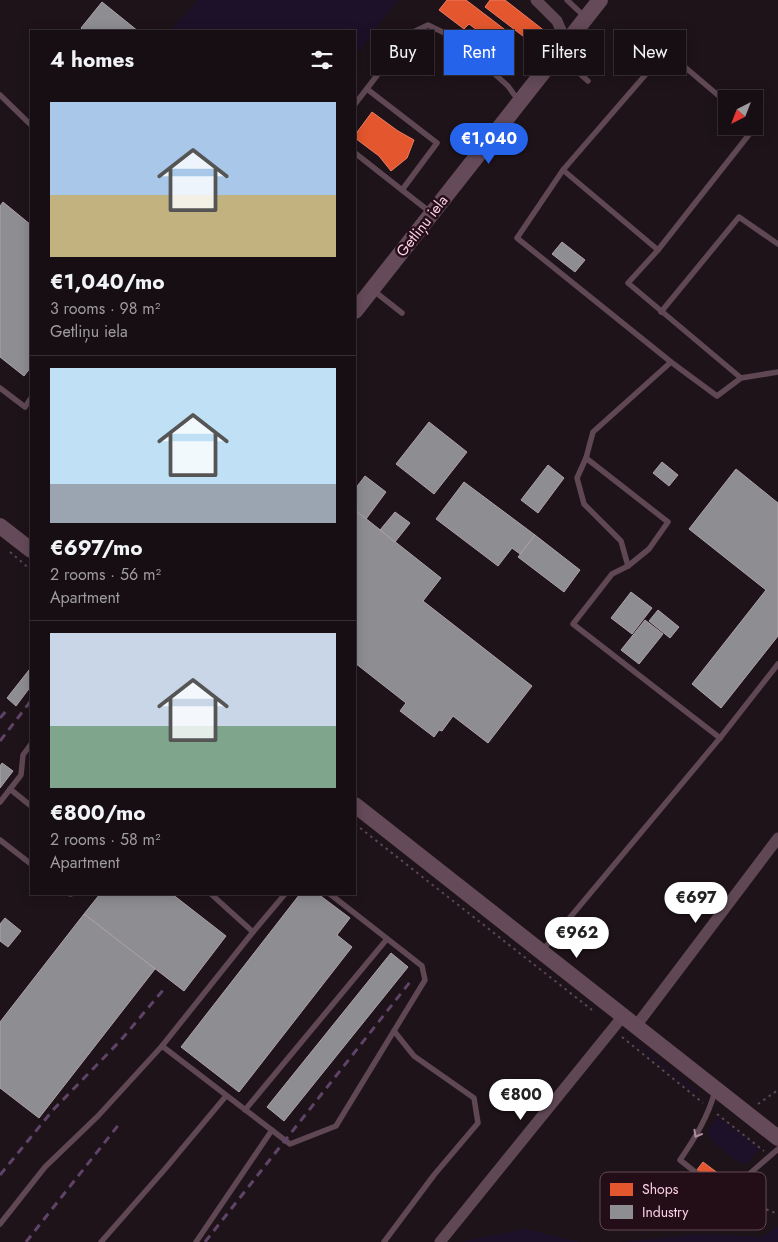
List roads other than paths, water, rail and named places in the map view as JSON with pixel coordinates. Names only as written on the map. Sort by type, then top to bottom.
[{"type":"main road","name":"Getliņu iela","points":[[576,30],[600,0]]},
{"type":"main road","name":"Getliņu iela","points":[[356,310],[540,75]]},
{"type":"main road","points":[[0,526],[30,549]]},
{"type":"main road","points":[[358,814],[542,952],[624,1024],[716,1089],[778,1138]]},
{"type":"street","points":[[536,0],[558,21],[559,30]]},
{"type":"street","points":[[440,1242],[778,838]]},
{"type":"lane","points":[[566,0],[586,18]]},
{"type":"lane","points":[[356,103],[409,34],[428,25],[455,38],[508,86],[519,102]]},
{"type":"lane","points":[[718,95],[666,51],[563,170],[517,238],[670,362],[717,396],[742,378],[778,372]]},
{"type":"lane","points":[[583,75],[588,81]]},
{"type":"lane","points":[[366,89],[437,143],[402,190]]},
{"type":"lane","points":[[0,95],[30,124]]},
{"type":"lane","points":[[742,378],[660,312],[628,283],[658,250],[749,135]]},
{"type":"lane","points":[[356,154],[432,213]]},
{"type":"lane","points":[[563,170],[658,250]]},
{"type":"lane","points":[[660,312],[739,217],[778,244]]},
{"type":"lane","points":[[372,290],[402,313]]},
{"type":"lane","points":[[628,566],[621,541],[584,504],[578,478],[586,458],[592,432],[670,362]]},
{"type":"lane","points":[[0,388],[24,407],[30,399]]},
{"type":"lane","points":[[586,458],[668,522],[649,549],[628,566],[612,574],[573,624],[720,738]]},
{"type":"lane","points":[[542,952],[720,738],[778,664]]},
{"type":"lane","points":[[0,802],[21,775],[23,756],[30,746]]},
{"type":"lane","points":[[10,790],[30,805]]},
{"type":"lane","points":[[0,840],[30,863]]},
{"type":"lane","points":[[212,895],[253,932]]},
{"type":"lane","points":[[0,1224],[45,1167],[98,1116],[162,1046],[284,895]]},
{"type":"lane","points":[[162,1046],[290,1144],[336,1126],[425,980],[422,966],[331,895]]},
{"type":"lane","points":[[244,1110],[388,939]]},
{"type":"lane","points":[[384,1242],[434,1175],[478,1123],[474,1098],[414,1056],[394,1031]]},
{"type":"lane","points":[[695,1172],[680,1160],[695,1138],[710,1109],[716,1089]]},
{"type":"lane","points":[[101,1242],[226,1096]]},
{"type":"lane","points":[[196,1242],[272,1130]]},
{"type":"lane","points":[[752,1172],[778,1149]]},
{"type":"railway","points":[[0,741],[30,702]]},
{"type":"railway","points":[[0,718],[7,710]]},
{"type":"railway","points":[[205,1242],[410,982]]},
{"type":"railway","points":[[0,1175],[53,1110],[121,1040],[164,989]]},
{"type":"railway","points":[[26,1242],[120,1123]]}]
